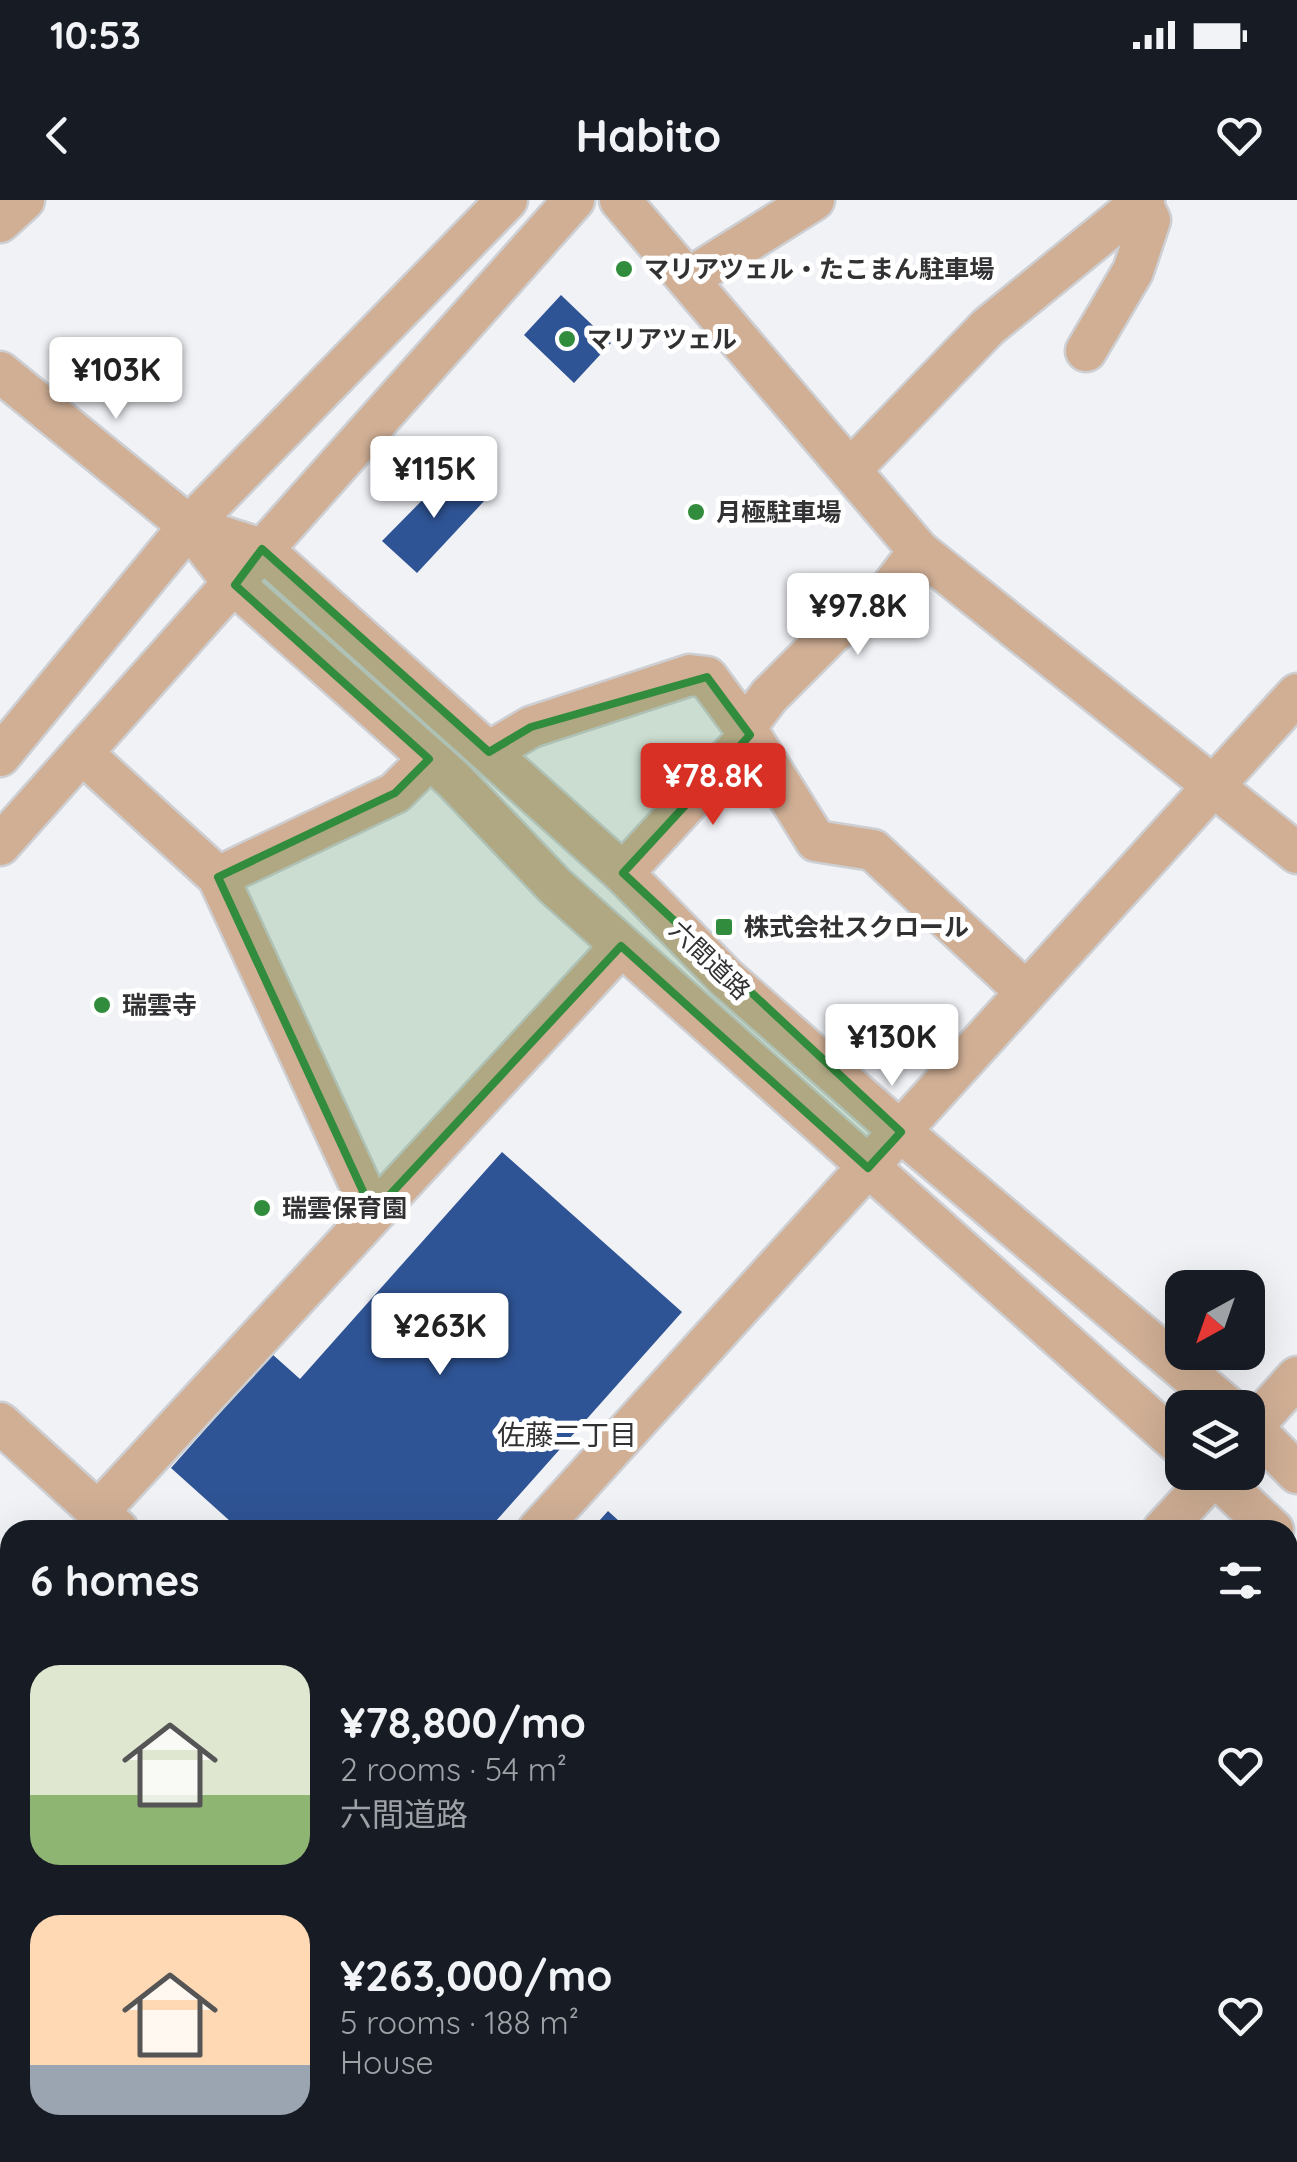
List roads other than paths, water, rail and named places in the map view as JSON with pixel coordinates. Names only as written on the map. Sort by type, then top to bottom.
[{"type":"street","points":[[0,222],[24,200]]},
{"type":"street","points":[[0,756],[189,526],[506,200]]},
{"type":"street","points":[[0,846],[574,200]]},
{"type":"street","points":[[620,200],[919,551],[1297,853]]},
{"type":"street","points":[[688,280],[814,200]]},
{"type":"street","points":[[850,470],[988,327],[1142,201],[1150,220],[1132,271],[1086,352]]},
{"type":"street","name":"六間道路","points":[[0,372],[189,526],[235,584],[428,758],[620,946],[1165,1432]]},
{"type":"street","name":"六間道路","points":[[189,526],[262,549],[623,873],[726,978],[901,1132],[1208,1390]]},
{"type":"street","points":[[623,873],[748,731],[769,696],[831,634],[890,589],[919,551]]},
{"type":"street","points":[[490,752],[531,727],[690,675],[706,677],[748,731],[816,841],[873,850],[1024,990]]},
{"type":"street","points":[[547,1520],[901,1132],[1024,990],[1297,694]]},
{"type":"street","points":[[83,754],[218,878],[374,1213]]},
{"type":"street","points":[[218,878],[395,793],[428,758]]},
{"type":"street","points":[[109,1520],[374,1213],[620,946]]},
{"type":"street","points":[[1265,1402],[1297,1377]]},
{"type":"street","points":[[0,1423],[107,1520]]},
{"type":"street","name":"六間道路","points":[[1265,1441],[1297,1472]]},
{"type":"street","points":[[1173,1520],[1198,1490]]},
{"type":"street","points":[[1229,1490],[1262,1520]]},
{"type":"place","name":"マリアツェル・たこまん駐車場","points":[[624,269]]},
{"type":"place","name":"マリアツェル","points":[[567,339]]},
{"type":"place","name":"月極駐車場","points":[[696,512]]},
{"type":"place","name":"株式会社スクロール","points":[[724,927]]},
{"type":"place","name":"瑞雲寺","points":[[102,1005]]},
{"type":"place","name":"瑞雲保育園","points":[[262,1208]]},
{"type":"district","name":"佐藤二丁目","points":[[567,1435]]}]
